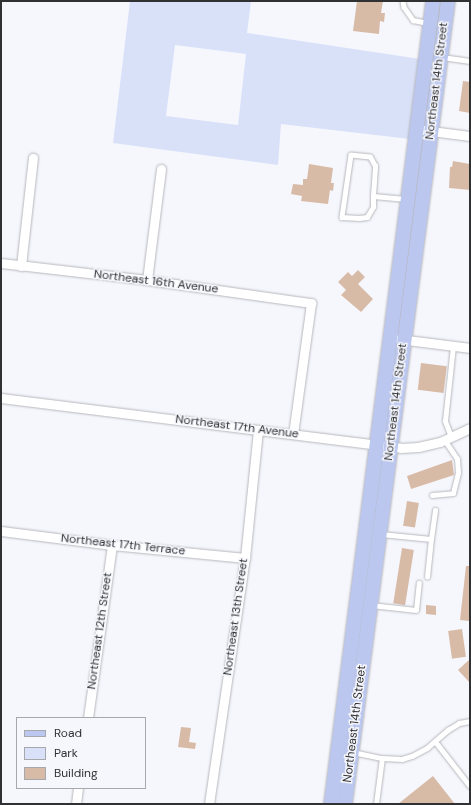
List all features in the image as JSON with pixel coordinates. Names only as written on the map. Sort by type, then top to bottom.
[{"type":"main road","name":"Northeast 14th Street","points":[[330,804],[433,1]]},
{"type":"main road","name":"Northeast 14th Street","points":[[345,804],[448,1]]},
{"type":"street","points":[[416,129],[470,136]]},
{"type":"street","points":[[21,266],[33,158]]},
{"type":"street","points":[[147,280],[161,169]]},
{"type":"street","name":"Northeast 16th Avenue","points":[[1,263],[147,280],[311,303],[293,434]]},
{"type":"street","points":[[390,337],[470,348]]},
{"type":"street","name":"Northeast 17th Avenue","points":[[1,398],[391,447],[418,447],[447,438],[470,428]]},
{"type":"street","name":"Northeast 13th Street","points":[[208,804],[245,558],[258,430]]},
{"type":"street","name":"Northeast 17th Terrace","points":[[1,531],[112,545],[245,558]]},
{"type":"street","name":"Northeast 12th Street","points":[[88,717],[112,545]]},
{"type":"street","points":[[76,804],[78,789]]},
{"type":"lane","points":[[403,1],[404,7],[412,20],[430,24]]},
{"type":"lane","points":[[440,57],[470,61]]},
{"type":"lane","points":[[351,155],[370,157],[375,166],[373,196],[373,207],[367,216],[359,218],[342,216],[351,155]]},
{"type":"lane","points":[[373,196],[407,200]]},
{"type":"lane","points":[[432,495],[453,493],[458,473],[457,459],[447,438],[445,421],[454,346]]},
{"type":"lane","points":[[427,577],[435,510]]},
{"type":"lane","points":[[380,534],[431,540]]},
{"type":"lane","points":[[371,605],[416,610],[419,583]]},
{"type":"lane","points":[[337,750],[382,758],[402,759],[412,756],[459,723],[470,721]]},
{"type":"lane","points":[[435,741],[470,786]]},
{"type":"lane","points":[[376,804],[382,758]]},
{"type":"green space","points":[[130,1],[251,1],[247,33],[420,59],[410,139],[281,124],[278,165],[113,143]],"holes":[[[175,45],[246,54],[238,125],[166,116]]]},
{"type":"building","points":[[357,1],[383,1],[381,13],[385,13],[384,22],[380,21],[379,34],[353,31]]},
{"type":"building","points":[[463,81],[470,82],[470,113],[459,111]]},
{"type":"building","points":[[453,161],[470,164],[470,190],[449,188],[450,167],[452,167]]},
{"type":"building","points":[[309,164],[333,168],[331,183],[334,183],[333,191],[330,190],[328,204],[301,201],[302,196],[291,194],[293,184],[303,185],[303,179],[307,179]]},
{"type":"building","points":[[358,270],[365,277],[358,284],[373,299],[361,312],[341,295],[346,290],[338,282],[348,272],[352,276]]},
{"type":"building","points":[[421,363],[447,366],[444,393],[418,390]]},
{"type":"building","points":[[452,460],[454,475],[411,489],[407,476]]},
{"type":"building","points":[[407,501],[419,503],[415,528],[403,526]]},
{"type":"building","points":[[402,548],[414,550],[405,605],[393,603]]},
{"type":"building","points":[[466,566],[470,566],[470,621],[460,620]]},
{"type":"building","points":[[426,605],[436,606],[436,615],[426,614]]},
{"type":"building","points":[[462,629],[466,657],[452,659],[448,631]]},
{"type":"building","points":[[470,659],[470,683],[458,670]]},
{"type":"building","points":[[181,727],[191,728],[189,742],[196,743],[195,749],[178,747]]},
{"type":"building","points":[[433,776],[455,804],[398,804]]}]
